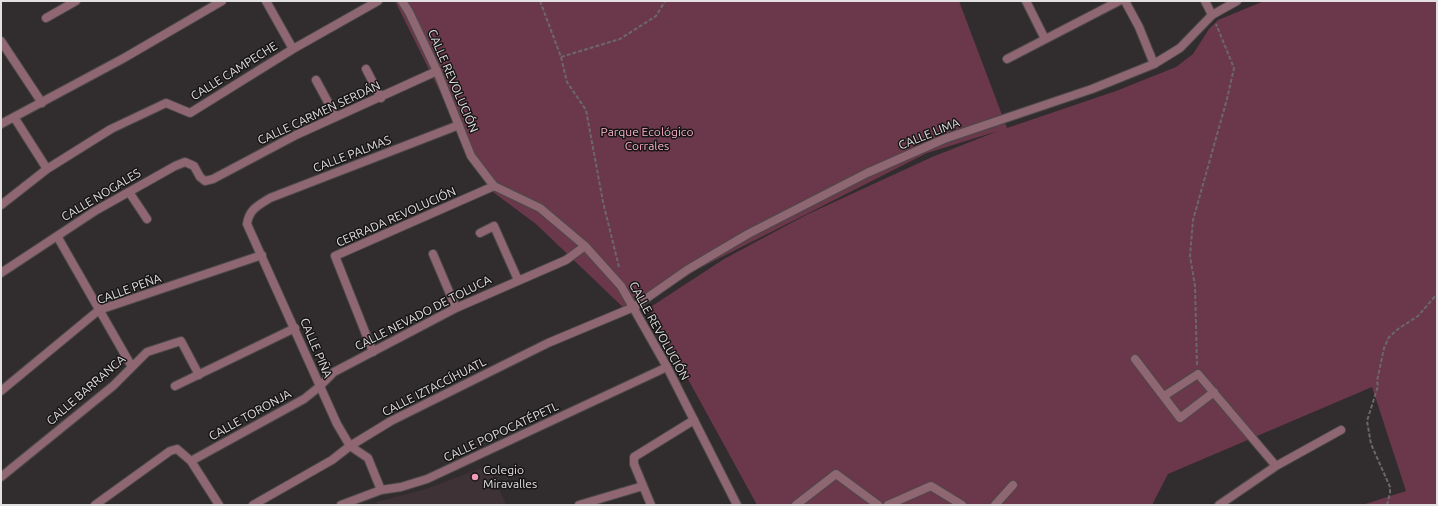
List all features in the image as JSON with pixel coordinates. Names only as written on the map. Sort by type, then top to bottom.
[{"type":"street","points":[[46,18],[76,1]]},
{"type":"street","points":[[1,124],[42,103],[222,1]]},
{"type":"street","points":[[266,1],[293,49]]},
{"type":"street","name":"CALLE CAMPECHE","points":[[1,205],[47,169],[111,129],[166,103],[190,112],[293,49],[378,1]]},
{"type":"street","name":"CALLE REVOLUCIÓN","points":[[402,1],[409,12],[437,71],[460,125],[471,156],[494,186],[540,208],[585,246],[621,286],[667,367],[737,505]]},
{"type":"street","points":[[1026,1],[1045,39]]},
{"type":"street","points":[[1007,59],[1119,1]]},
{"type":"street","points":[[1125,1],[1139,27],[1154,64]]},
{"type":"street","points":[[1205,1],[1212,15]]},
{"type":"street","name":"CALLE LIMA","points":[[634,307],[687,270],[748,234],[867,172],[944,139],[1085,92],[1154,64],[1180,48],[1212,15],[1237,1]]},
{"type":"street","points":[[1,41],[42,103]]},
{"type":"street","points":[[366,69],[381,98]]},
{"type":"street","name":"CALLE CARMEN SERDÁN","points":[[213,179],[296,135],[381,98],[437,71]]},
{"type":"street","points":[[316,80],[336,118]]},
{"type":"street","points":[[14,117],[47,169]]},
{"type":"street","name":"CALLE PALMAS","points":[[254,208],[270,198],[460,125]]},
{"type":"street","name":"CALLE NOGALES","points":[[1,273],[95,211],[185,162],[194,166],[200,177],[205,181],[213,179]]},
{"type":"street","name":"CERRADA REVOLUCIÓN","points":[[373,352],[336,256],[494,186]]},
{"type":"street","points":[[129,192],[146,219]]},
{"type":"street","name":"CALLE PIÑA","points":[[254,208],[248,215],[247,224],[295,328],[319,387],[337,424],[350,446],[368,458],[381,490]]},
{"type":"street","points":[[480,233],[494,226],[518,280]]},
{"type":"street","points":[[57,236],[132,367]]},
{"type":"street","name":"CALLE NEVADO DE TOLUCA","points":[[319,387],[334,372],[456,308],[566,260],[585,246]]},
{"type":"street","points":[[433,254],[456,308]]},
{"type":"street","name":"CALLE PEÑA","points":[[1,391],[99,310],[262,255]]},
{"type":"street","name":"CALLE IZTACCÍHUATL","points":[[253,505],[332,460],[350,446],[392,420],[548,343],[634,307]]},
{"type":"street","points":[[175,386],[295,328]]},
{"type":"street","name":"CALLE BARRANCA","points":[[1,477],[113,386],[147,352],[181,341],[199,375]]},
{"type":"street","points":[[1135,359],[1180,418],[1214,392]]},
{"type":"street","name":"CALLE POPOCATÉPETL","points":[[341,505],[381,490],[402,487],[427,479],[667,367]]},
{"type":"street","points":[[1164,396],[1198,374],[1276,466]]},
{"type":"street","name":"CALLE TORONJA","points":[[191,461],[304,399],[319,387]]},
{"type":"street","points":[[651,505],[634,464],[634,457],[694,420]]},
{"type":"street","points":[[1219,505],[1276,466],[1341,430]]},
{"type":"street","points":[[95,505],[170,451],[178,450],[191,461],[217,504]]},
{"type":"street","points":[[796,505],[836,474],[878,505]]},
{"type":"street","points":[[995,505],[1013,485]]},
{"type":"street","points":[[579,505],[643,486]]},
{"type":"street","points":[[888,505],[931,486],[962,505]]},
{"type":"path","points":[[540,1],[560,56],[567,82],[586,110],[603,202],[617,255],[621,286]]},
{"type":"path","points":[[560,56],[620,39],[656,16],[665,1]]},
{"type":"path","points":[[1198,374],[1194,286],[1190,256],[1193,220],[1227,99],[1234,68],[1212,15]]},
{"type":"path","points":[[1387,505],[1390,487],[1371,444],[1367,421],[1378,386],[1377,381],[1384,348],[1393,332],[1418,316],[1437,294]]},
{"type":"shaded area","name":"Colegio Miravalles","points":[[487,466],[506,503],[501,505],[378,505],[376,502],[426,489]]},
{"type":"green space","name":"Parque Ecológico Corrales","points":[[395,1],[959,1],[1007,128],[1116,91],[1176,67],[1193,54],[1209,29],[1218,20],[1264,1],[1437,1],[1437,505],[1362,505],[1406,491],[1372,387],[1168,474],[1152,505],[757,505],[649,308],[724,259],[806,215],[932,157],[998,131],[927,153],[698,269],[629,313],[536,224],[489,189],[467,151],[458,128]]},
{"type":"place","name":"Colegio Miravalles","points":[[475,477]]}]
